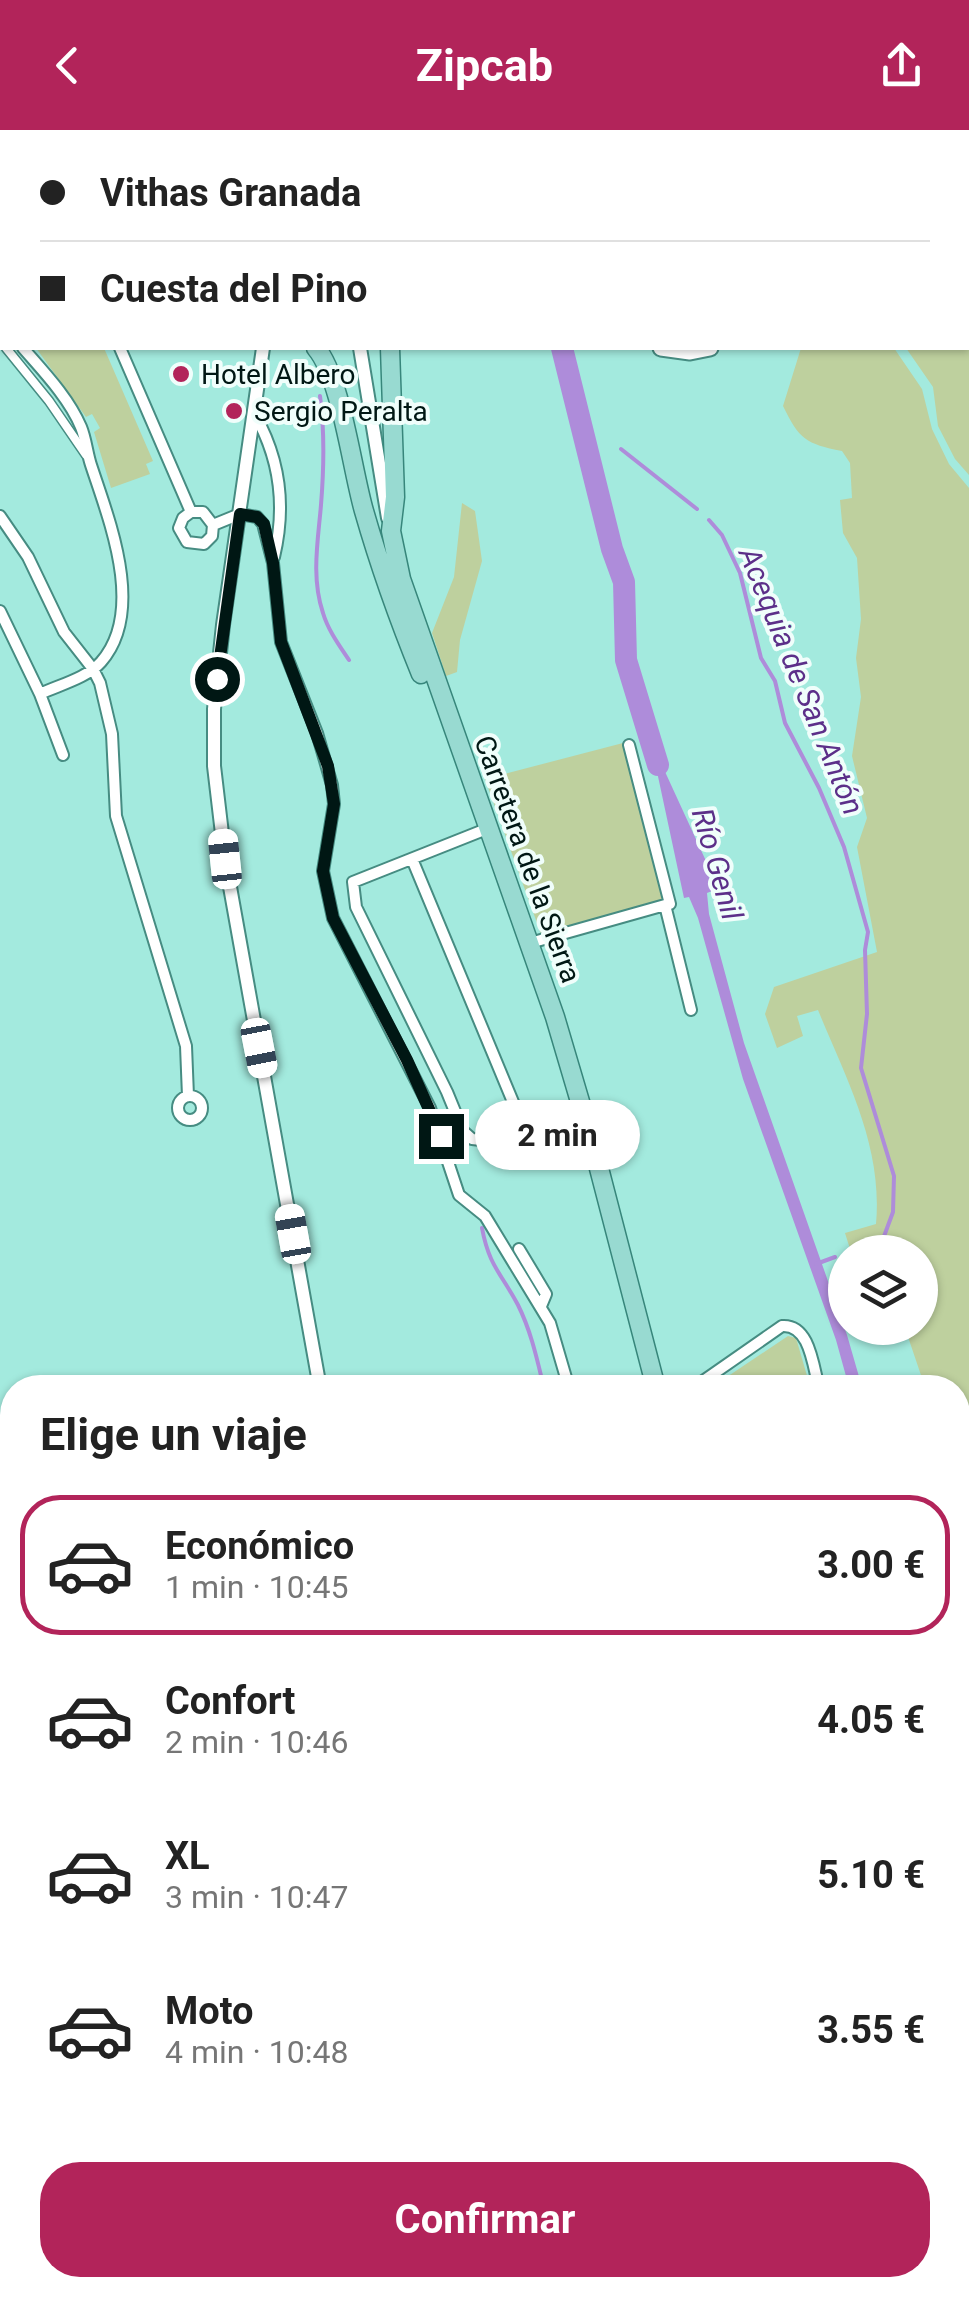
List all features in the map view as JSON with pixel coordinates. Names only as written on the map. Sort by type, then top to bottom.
[{"type":"main road","points":[[317,350],[331,374],[363,508],[390,594],[437,714],[463,758]]},
{"type":"main road","points":[[390,350],[395,496],[391,531]]},
{"type":"main road","name":"Carretera de la Sierra","points":[[391,531],[415,625],[530,943],[582,1108],[653,1375]]},
{"type":"street","points":[[8,350],[89,458]]},
{"type":"street","points":[[24,350],[76,418],[116,542],[121,576],[118,624],[103,660],[93,670],[40,694]]},
{"type":"street","points":[[121,350],[191,512]]},
{"type":"street","points":[[265,350],[214,709],[214,766],[225,859],[318,1375]]},
{"type":"street","name":"Carretera de la Sierra","points":[[360,350],[391,531]]},
{"type":"street","points":[[255,415],[272,447],[278,482],[281,518],[273,563]]},
{"type":"street","points":[[191,512],[203,512],[214,525],[212,536],[204,544],[187,542],[180,528],[183,518],[191,512]]},
{"type":"street","points":[[214,525],[240,514],[257,517],[264,524],[273,563],[281,642],[332,786],[334,804],[323,871],[333,918],[430,1108],[459,1195],[486,1216],[542,1306],[565,1375]]},
{"type":"street","points":[[0,516],[28,557],[64,632],[93,670],[112,734],[116,816],[186,1046],[188,1096]]},
{"type":"street","points":[[0,610],[40,694],[63,755]]},
{"type":"street","points":[[530,943],[670,904],[629,745]]},
{"type":"street","points":[[489,828],[353,882],[356,907],[447,1092],[462,1131],[472,1140],[582,1108]]},
{"type":"street","points":[[412,858],[523,1126]]},
{"type":"street","points":[[665,905],[691,1010]]},
{"type":"street","points":[[519,1249],[546,1294],[542,1306]]},
{"type":"street","points":[[711,1375],[782,1326],[796,1327],[804,1336],[815,1375]]},
{"type":"green space","points":[[37,350],[105,350],[153,461],[146,464],[150,474],[111,488],[94,432],[100,428],[92,414],[86,417]]},
{"type":"green space","points":[[800,350],[895,350],[922,389],[932,429],[949,464],[969,488],[969,1375],[921,1375],[911,1345],[938,1345],[938,1235],[846,1235],[876,1224],[874,1168],[851,1088],[818,1010],[797,1016],[803,1036],[777,1048],[765,1014],[774,987],[877,952],[857,847],[867,818],[852,756],[861,697],[856,658],[861,619],[857,558],[843,533],[840,500],[852,498],[850,463],[842,451],[820,446],[794,426],[783,406]]},
{"type":"green space","points":[[907,350],[969,350],[969,475],[955,459],[938,426],[933,387]]},
{"type":"green space","points":[[462,503],[475,511],[482,561],[460,640],[457,672],[446,676],[432,633],[454,577]]},
{"type":"green space","points":[[623,743],[663,900],[541,934],[485,779]]},
{"type":"green space","points":[[788,1336],[796,1338],[807,1375],[730,1375]]},
{"type":"shaded area","points":[[650,739],[706,861],[712,891],[707,893],[709,914],[744,1043],[828,1281],[828,1318],[743,1079],[689,897],[684,898]]},
{"type":"shaded area","points":[[837,1345],[850,1345],[859,1375],[846,1375]]},
{"type":"waterway","name":"Río Genil","points":[[562,350],[612,549],[624,582],[626,660],[658,765]]},
{"type":"waterway","points":[[320,396],[323,464],[317,586],[328,625],[349,660]]},
{"type":"waterway","name":"Acequia de San Antón","points":[[621,449],[697,509]]},
{"type":"waterway","name":"Acequia de San Antón","points":[[709,520],[722,535],[740,573],[761,658],[775,681],[785,723],[844,847],[868,932],[867,1014],[861,1068],[894,1176],[893,1212],[884,1235]]},
{"type":"waterway","points":[[482,1228],[492,1261],[527,1325],[541,1375]]},
{"type":"waterway","name":"Acequia de San Antón","points":[[816,1264],[828,1260]]},
{"type":"place","name":"Hotel Albero","points":[[181,374]]},
{"type":"place","name":"Sergio Peralta","points":[[234,411]]},
{"type":"route","points":[[217,679],[240,514],[257,517],[264,524],[273,563],[281,642],[317,733],[332,786],[334,804],[323,871],[333,918],[407,1060],[441,1136]]}]
